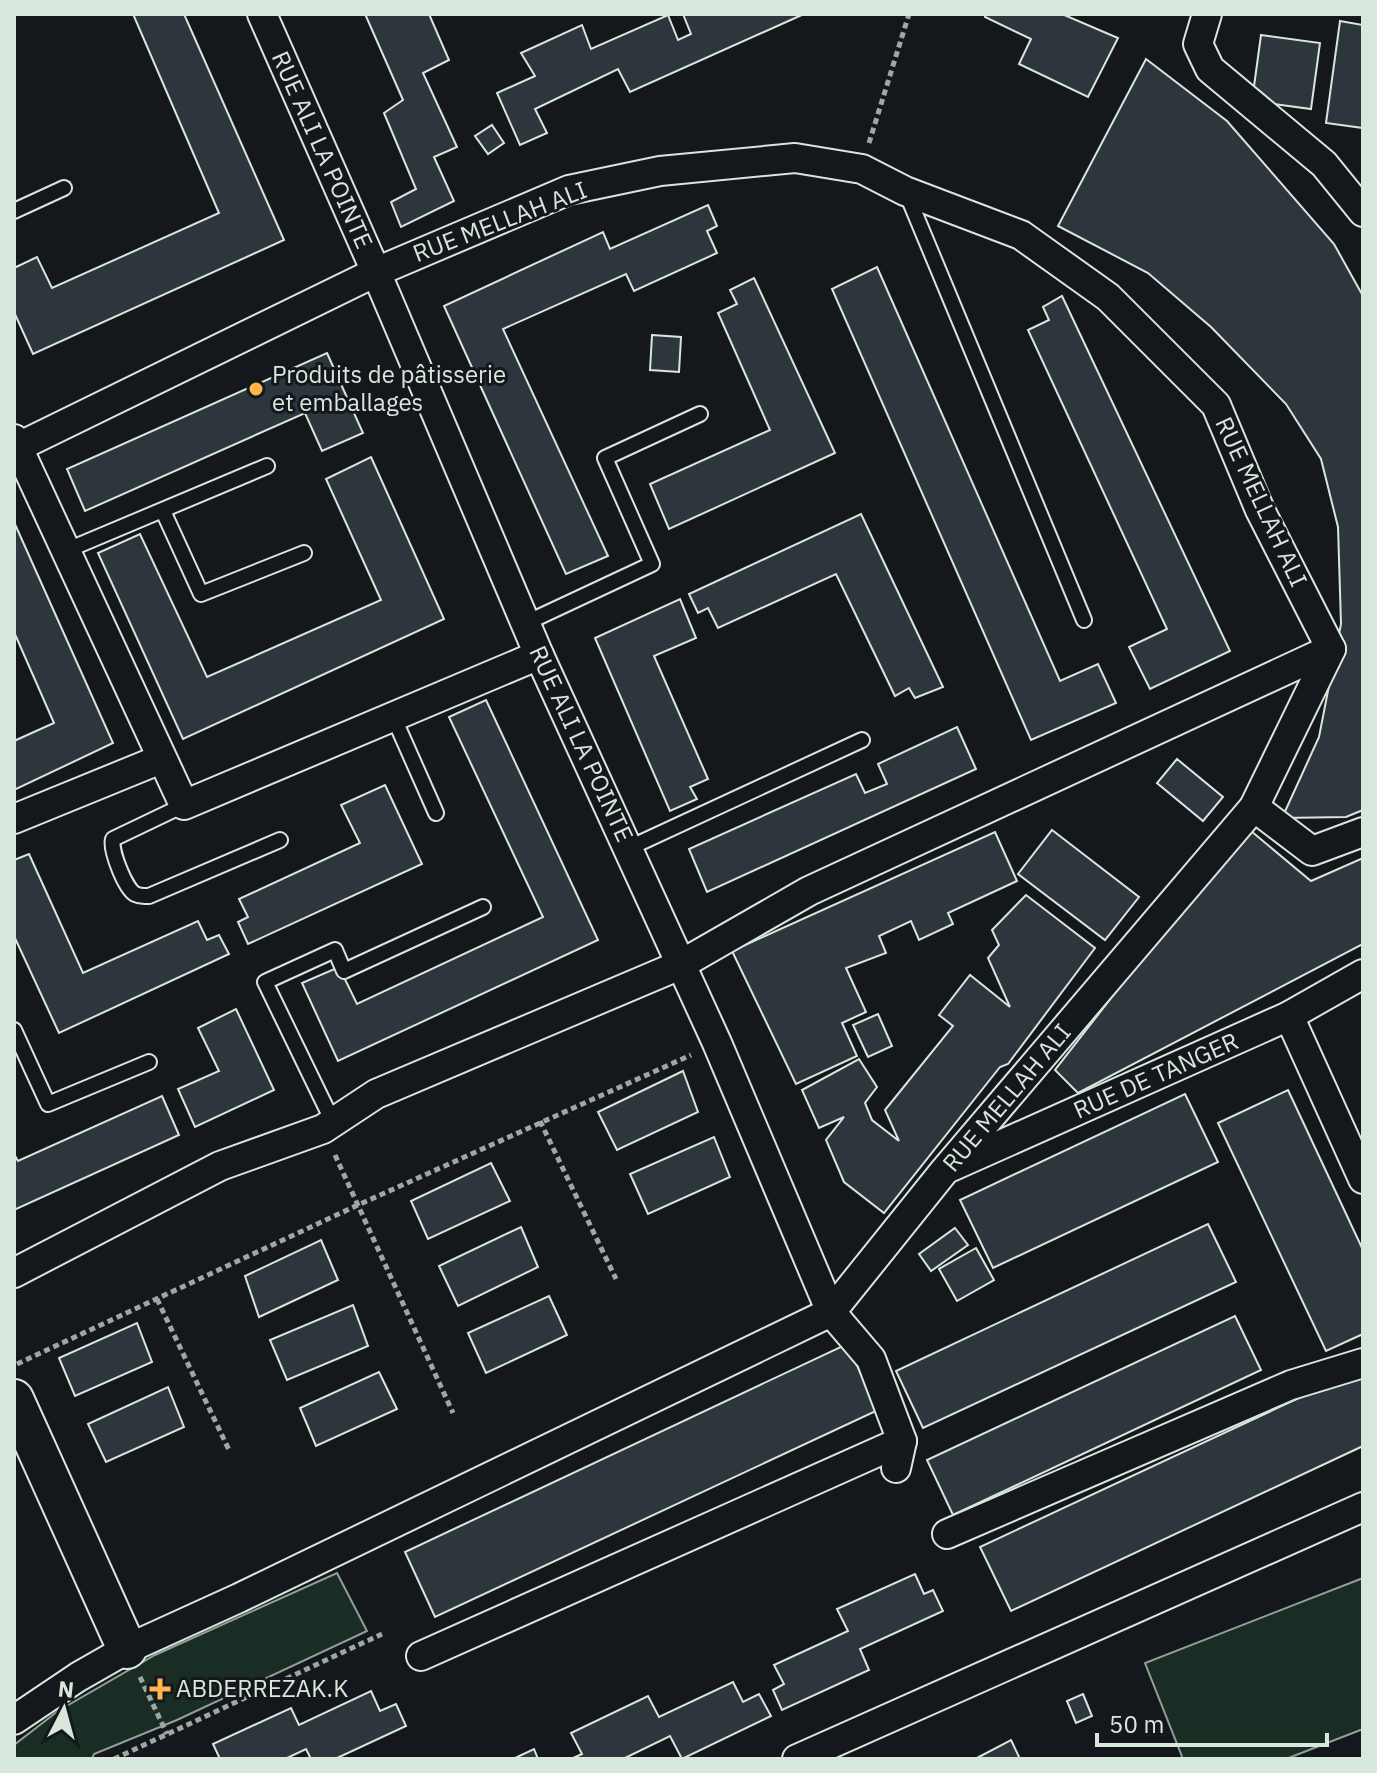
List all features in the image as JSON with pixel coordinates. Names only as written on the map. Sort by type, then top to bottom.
[{"type":"street","name":"RUE ALI LA POINTE","points":[[262,14],[539,655],[717,1043],[831,1312],[871,1359],[899,1455],[421,1656]]},
{"type":"street","points":[[1207,14],[1198,44],[1210,69],[1324,164],[1363,212]]},
{"type":"street","name":"RUE MELLAH ALI","points":[[15,445],[376,272],[569,190],[660,171],[795,158],[862,169],[905,191],[1021,235],[1108,297],[1216,405],[1260,510],[1331,649],[1254,807],[945,1170],[831,1312]]},
{"type":"street","points":[[15,445],[184,805],[539,655]]},
{"type":"street","points":[[14,1273],[220,1166],[328,1127],[376,1094],[680,965],[809,891],[1331,649]]},
{"type":"street","points":[[14,819],[161,759]]},
{"type":"street","points":[[1254,807],[1312,851],[1363,832]]},
{"type":"street","name":"RUE DE TANGER","points":[[945,1170],[1289,1016],[1363,974]]},
{"type":"street","points":[[1289,1016],[1363,1179]]},
{"type":"street","points":[[14,1720],[127,1649],[831,1312]]},
{"type":"street","points":[[947,1534],[1291,1385],[1363,1363]]},
{"type":"street","points":[[14,1399],[127,1649]]},
{"type":"street","points":[[797,1759],[1363,1507]]},
{"type":"lane","points":[[14,211],[64,188]]},
{"type":"lane","points":[[905,191],[1084,620]]},
{"type":"lane","points":[[526,623],[652,564],[605,458],[700,414]]},
{"type":"lane","points":[[65,551],[267,466]]},
{"type":"lane","points":[[163,511],[201,594],[304,553]]},
{"type":"lane","points":[[393,716],[436,813]]},
{"type":"lane","points":[[629,848],[862,740]]},
{"type":"lane","points":[[184,805],[113,839],[112,852],[135,894],[149,896],[280,840]]},
{"type":"lane","points":[[328,1127],[265,982],[335,950],[344,971],[483,907]]},
{"type":"lane","points":[[14,1030],[48,1104],[149,1062]]},
{"type":"path","points":[[862,169],[909,14]]},
{"type":"path","points":[[14,1366],[540,1121],[717,1043]]},
{"type":"path","points":[[540,1121],[616,1279]]},
{"type":"path","points":[[328,1127],[358,1205],[453,1413]]},
{"type":"path","points":[[157,1299],[230,1452]]},
{"type":"path","points":[[114,1759],[382,1634]]},
{"type":"path","points":[[127,1649],[167,1734]]},
{"type":"green space","points":[[337,1573],[367,1631],[177,1720],[94,1754],[92,1759],[14,1759],[14,1745],[58,1711],[155,1655]]},
{"type":"green space","points":[[1363,1578],[1363,1729],[1286,1759],[1183,1759],[1145,1663]]},
{"type":"building","points":[[133,14],[184,14],[284,240],[33,354],[14,312],[14,268],[37,257],[52,288],[219,213]]},
{"type":"building","points":[[365,14],[429,14],[449,60],[423,73],[457,147],[434,157],[454,201],[401,227],[391,202],[416,189],[384,113],[403,100]]},
{"type":"building","points":[[683,14],[804,14],[630,92],[618,69],[535,109],[547,133],[520,145],[497,93],[535,76],[521,53],[582,25],[591,49],[668,15],[678,40],[691,34]]},
{"type":"building","points":[[986,14],[1062,14],[1118,38],[1088,97],[1019,64],[1031,39],[985,17]]},
{"type":"building","points":[[1340,21],[1363,25],[1363,128],[1326,123]]},
{"type":"building","points":[[1261,35],[1320,43],[1311,109],[1252,101]]},
{"type":"building","points":[[1146,59],[1227,121],[1334,244],[1363,296],[1363,810],[1346,817],[1282,818],[1319,737],[1341,624],[1338,527],[1321,459],[1286,404],[1211,327],[1148,273],[1058,226]]},
{"type":"building","points":[[492,125],[504,143],[488,154],[475,136]]},
{"type":"building","points":[[708,205],[717,226],[707,231],[717,253],[634,291],[626,274],[503,329],[608,556],[566,574],[444,306],[603,232],[610,249]]},
{"type":"building","points":[[877,267],[1060,681],[1098,664],[1116,703],[1031,740],[832,289]]},
{"type":"building","points":[[754,278],[835,453],[669,529],[650,484],[770,430],[718,313],[737,304],[730,290]]},
{"type":"building","points":[[1062,296],[1230,651],[1150,689],[1129,647],[1167,629],[1028,330],[1049,320],[1043,307]]},
{"type":"building","points":[[652,335],[681,337],[679,372],[650,370]]},
{"type":"building","points":[[327,353],[363,433],[322,451],[305,413],[85,511],[67,469]]},
{"type":"building","points":[[371,457],[444,619],[183,739],[98,553],[140,534],[207,677],[381,600],[326,479]]},
{"type":"building","points":[[861,514],[943,687],[915,698],[909,688],[895,696],[836,574],[718,628],[708,608],[698,613],[689,594]]},
{"type":"building","points":[[14,522],[113,743],[14,790],[14,741],[54,723],[14,632]]},
{"type":"building","points":[[680,599],[696,638],[654,656],[708,779],[690,787],[697,799],[670,811],[595,638]]},
{"type":"building","points":[[486,700],[598,940],[338,1061],[302,983],[339,967],[357,1004],[543,917],[449,717]]},
{"type":"building","points":[[957,727],[976,769],[707,892],[689,849],[856,774],[865,793],[887,784],[878,764]]},
{"type":"building","points":[[1177,759],[1223,797],[1203,821],[1157,783]]},
{"type":"building","points":[[385,785],[422,864],[248,944],[238,922],[248,917],[239,899],[360,843],[341,805]]},
{"type":"building","points":[[1245,826],[1311,881],[1363,858],[1363,944],[1078,1093],[1055,1070]]},
{"type":"building","points":[[1052,830],[1139,897],[1105,940],[1018,874]]},
{"type":"building","points":[[995,832],[1017,881],[948,913],[953,924],[919,940],[911,921],[879,936],[886,953],[846,968],[866,1012],[842,1023],[857,1056],[796,1084],[732,951]]},
{"type":"building","points":[[29,854],[83,973],[198,921],[207,940],[219,935],[229,954],[59,1033],[14,936],[14,860]]},
{"type":"building","points":[[1026,895],[1095,948],[1008,1064],[1000,1067],[884,1213],[844,1182],[826,1140],[844,1117],[819,1128],[802,1090],[859,1059],[877,1087],[865,1103],[872,1120],[899,1141],[885,1110],[953,1026],[939,1015],[970,975],[1010,1007],[988,958],[999,945],[992,930]]},
{"type":"building","points":[[236,1009],[274,1090],[195,1127],[178,1089],[219,1071],[198,1028]]},
{"type":"building","points":[[878,1014],[892,1046],[868,1057],[853,1025]]},
{"type":"building","points":[[683,1071],[698,1112],[617,1150],[598,1112]]},
{"type":"building","points":[[1288,1090],[1363,1250],[1363,1334],[1326,1351],[1218,1123]]},
{"type":"building","points":[[1185,1094],[1218,1162],[993,1268],[960,1200]]},
{"type":"building","points":[[162,1096],[179,1135],[14,1210],[14,1154],[18,1161]]},
{"type":"building","points":[[714,1137],[730,1177],[648,1214],[630,1174]]},
{"type":"building","points":[[491,1163],[510,1201],[428,1239],[411,1201]]},
{"type":"building","points":[[1208,1224],[1236,1282],[923,1428],[896,1371]]},
{"type":"building","points":[[521,1227],[538,1267],[458,1306],[439,1266]]},
{"type":"building","points":[[955,1228],[968,1245],[931,1271],[919,1254]]},
{"type":"building","points":[[321,1240],[338,1280],[259,1317],[245,1276]]},
{"type":"building","points":[[976,1248],[994,1280],[957,1301],[939,1269]]},
{"type":"building","points":[[549,1296],[567,1335],[486,1373],[468,1333]]},
{"type":"building","points":[[353,1305],[368,1346],[287,1380],[270,1340]]},
{"type":"building","points":[[1235,1316],[1261,1370],[953,1515],[927,1460]]},
{"type":"building","points":[[137,1323],[152,1362],[75,1396],[59,1358]]},
{"type":"building","points":[[847,1344],[878,1410],[435,1617],[405,1552]]},
{"type":"building","points":[[1363,1368],[1363,1446],[1011,1611],[980,1547]]},
{"type":"building","points":[[379,1372],[397,1409],[316,1446],[300,1408]]},
{"type":"building","points":[[168,1387],[184,1427],[106,1462],[88,1424]]},
{"type":"building","points":[[915,1574],[924,1594],[933,1590],[943,1611],[860,1649],[869,1670],[782,1710],[773,1690],[784,1684],[774,1665],[848,1631],[837,1609]]},
{"type":"building","points":[[733,1682],[743,1702],[759,1694],[771,1716],[682,1759],[670,1736],[623,1759],[571,1759],[582,1754],[571,1733],[648,1696],[659,1717]]},
{"type":"building","points":[[371,1691],[380,1711],[396,1704],[406,1726],[335,1759],[311,1759],[306,1749],[285,1759],[220,1759],[213,1744],[291,1708],[299,1725]]},
{"type":"building","points":[[1083,1694],[1092,1716],[1076,1723],[1067,1701]]},
{"type":"building","points":[[1011,1740],[1020,1759],[975,1759]]},
{"type":"building","points":[[534,1749],[538,1759],[513,1759]]},
{"type":"place","name":"Produits de pâtisserie et emballages","points":[[256,389]]},
{"type":"place","name":"ABDERREZAK.K","points":[[160,1689]]}]
